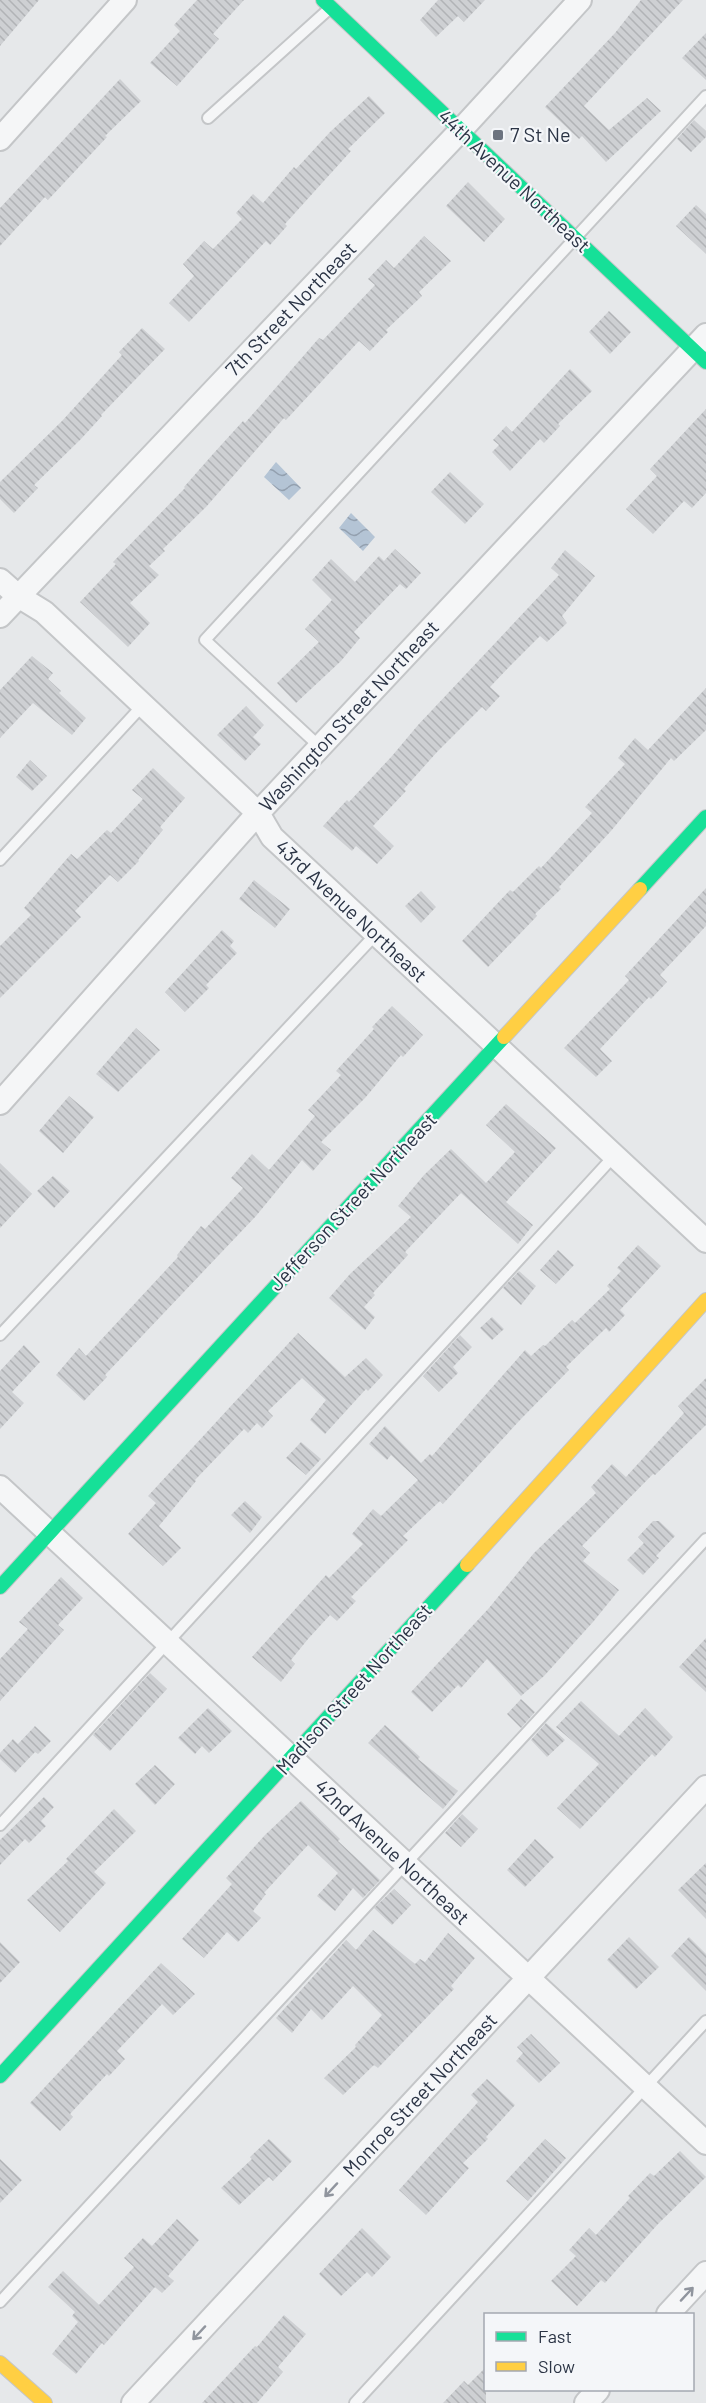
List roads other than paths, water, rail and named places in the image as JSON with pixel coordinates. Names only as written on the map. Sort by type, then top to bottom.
[{"type":"street","points":[[0,139],[125,0]]},
{"type":"street","name":"7th Street Northeast","points":[[0,616],[460,131],[580,0]]},
{"type":"street","name":"44th Avenue Northeast","points":[[330,2],[460,131],[576,239],[702,348]]},
{"type":"street","name":"Washington Street Northeast","points":[[0,1103],[258,813],[702,348]]},
{"type":"street","name":"43rd Avenue Northeast","points":[[0,580],[18,596],[44,612],[258,813],[272,837],[706,1241]]},
{"type":"street","name":"Jefferson Street Northeast","points":[[0,1587],[706,817]]},
{"type":"street","name":"Madison Street Northeast","points":[[0,2076],[292,1758],[706,1300]]},
{"type":"street","name":"42nd Avenue Northeast","points":[[0,1487],[706,2143]]},
{"type":"street","name":"Monroe Street Northeast","points":[[134,2403],[706,1787]]},
{"type":"street","points":[[669,2313],[706,2273]]},
{"type":"street","points":[[0,2363],[45,2403]]},
{"type":"street","points":[[586,2403],[597,2391]]},
{"type":"lane","points":[[208,118],[330,2]]},
{"type":"lane","points":[[320,747],[205,640],[706,96]]},
{"type":"lane","points":[[0,860],[143,705]]},
{"type":"lane","points":[[0,1335],[376,934]]},
{"type":"lane","points":[[0,1825],[614,1156]]},
{"type":"lane","points":[[0,2302],[706,1539]]},
{"type":"lane","points":[[356,2403],[706,2021]]},
{"type":"water","points":[[276,462],[301,488],[289,500],[264,477]]},
{"type":"water","points":[[351,513],[375,537],[363,551],[339,528]]},
{"type":"place","name":"7 St Ne","points":[[498,135]]}]
